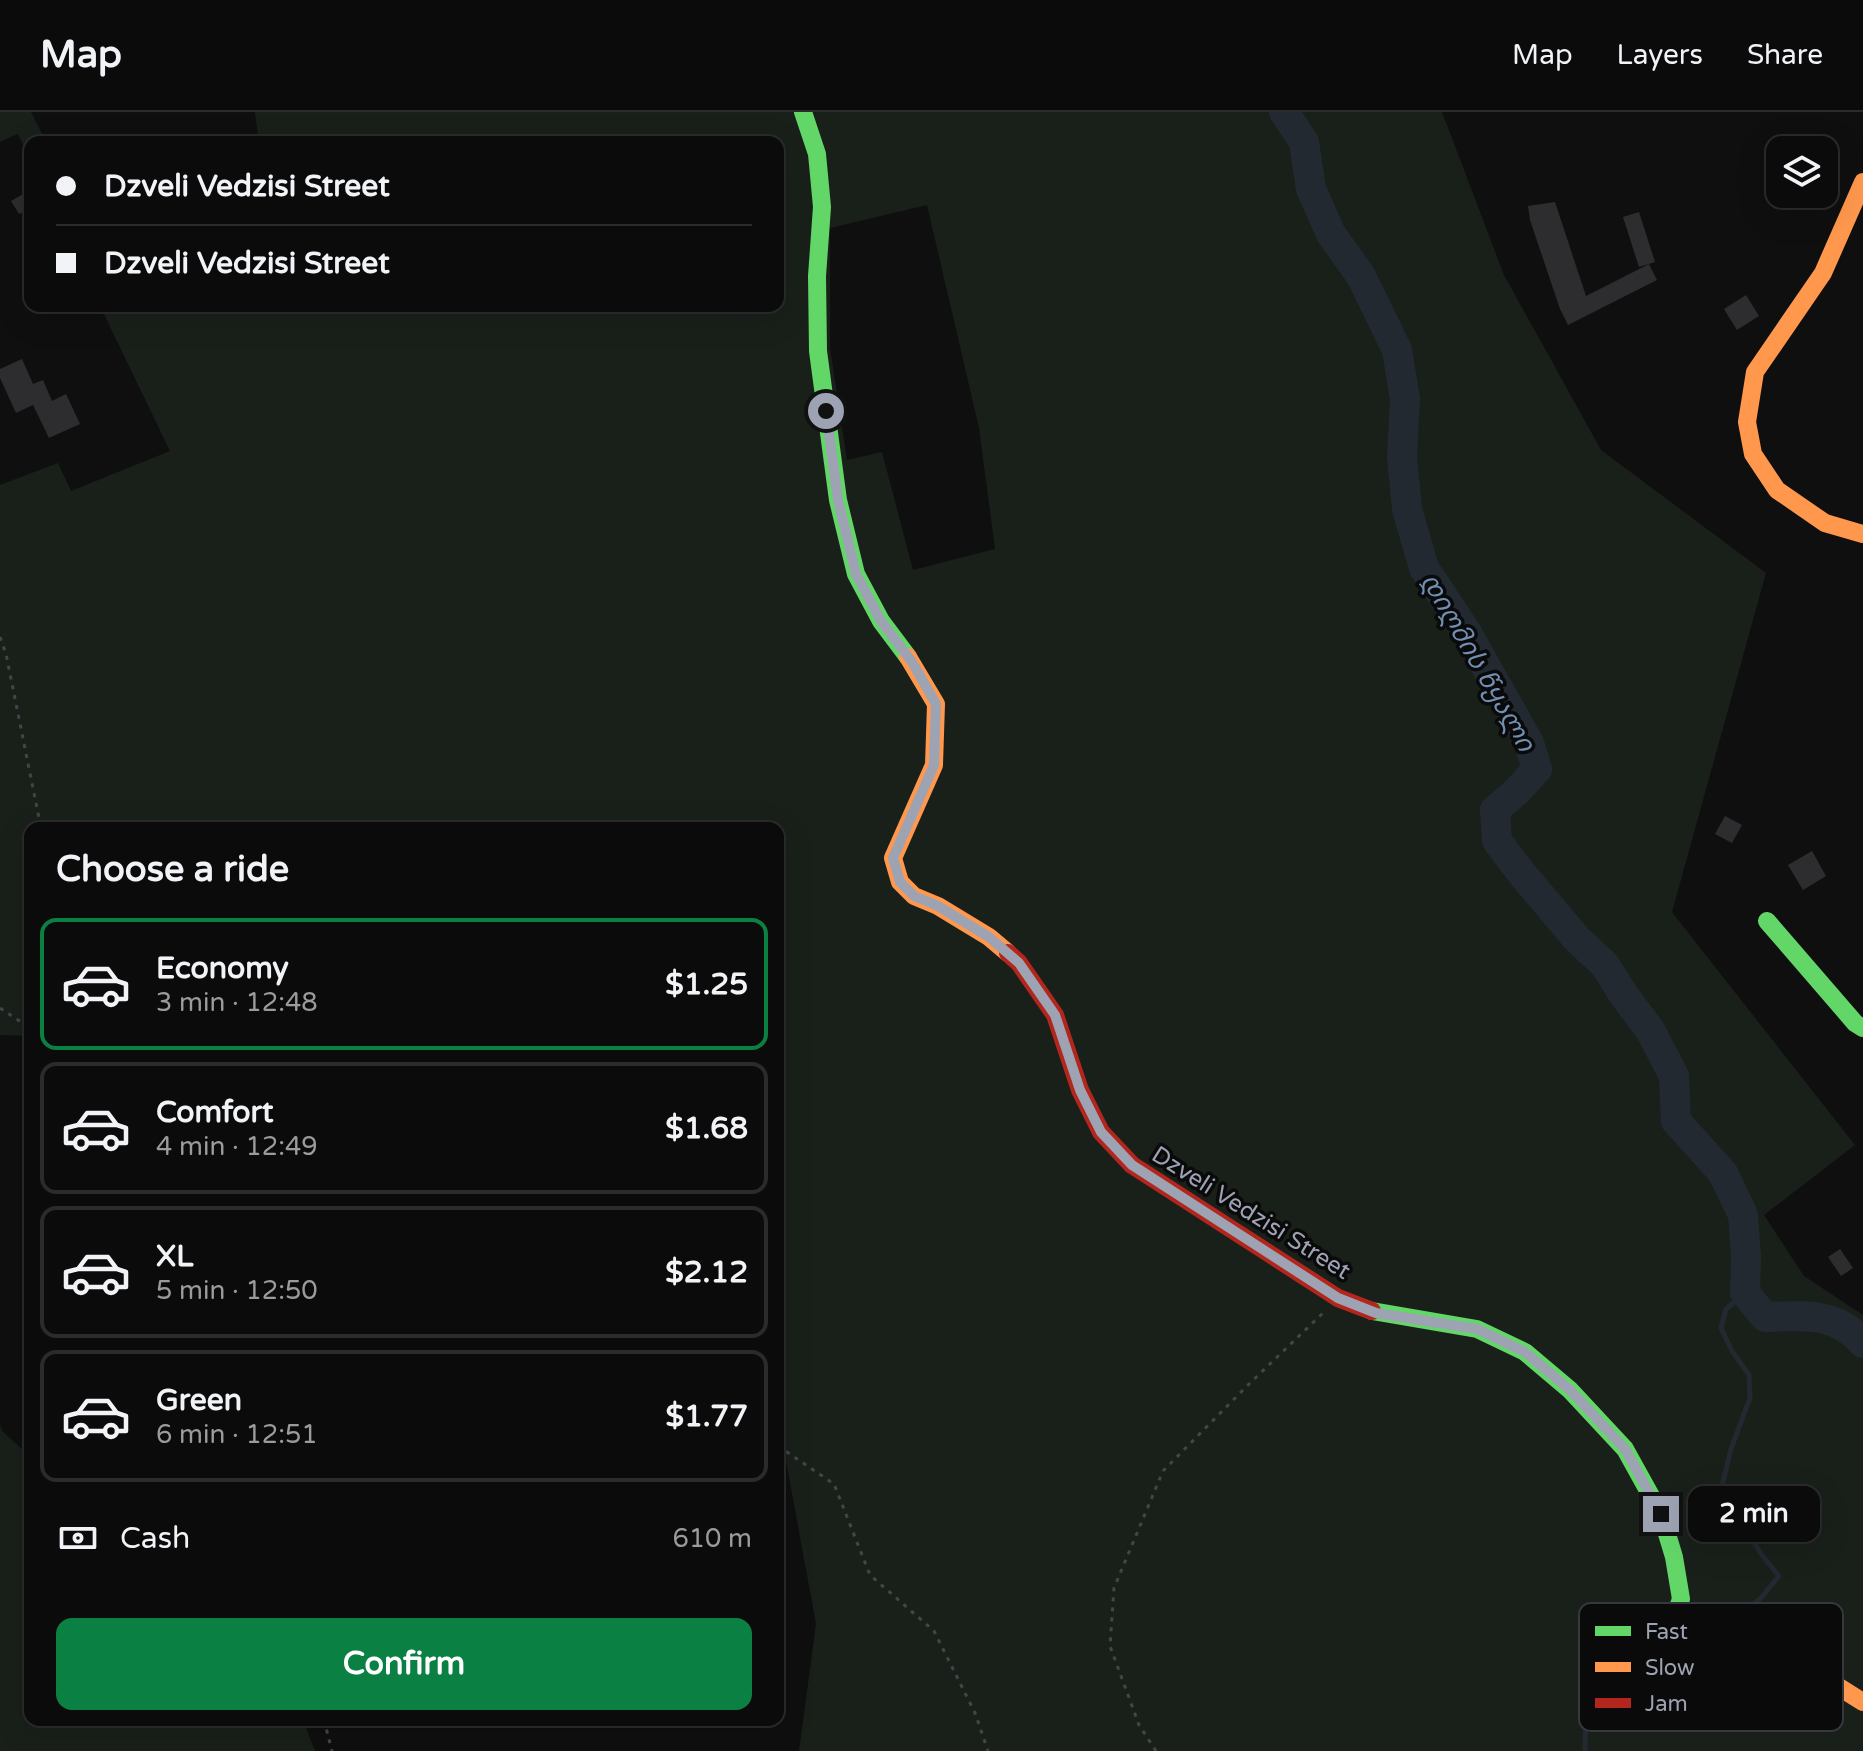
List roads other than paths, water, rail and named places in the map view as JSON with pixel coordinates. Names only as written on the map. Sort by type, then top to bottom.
[{"type":"street","name":"Dzveli Vedzisi Street","points":[[803,112],[817,154],[822,207],[817,276],[818,351],[838,500],[856,574],[881,621],[912,662],[936,704],[934,765],[893,858],[900,882],[914,896],[938,906],[989,937],[1019,963],[1055,1015],[1080,1090],[1101,1132],[1132,1165],[1338,1298],[1376,1313],[1477,1329],[1525,1352],[1570,1390],[1625,1449],[1661,1514],[1674,1557],[1680,1603]]},
{"type":"street","points":[[1863,182],[1823,273],[1755,372],[1747,422],[1753,454],[1777,490],[1825,523],[1863,534]]},
{"type":"street","points":[[1767,921],[1855,1023],[1863,1028]]},
{"type":"street","name":"Dzveli Vedzisi Street","points":[[1843,1691],[1863,1702]]},
{"type":"waterway","name":"დიღმის წყალი","points":[[1284,112],[1304,142],[1311,189],[1331,234],[1361,276],[1397,350],[1405,399],[1402,457],[1407,509],[1424,568],[1467,633],[1529,743],[1537,769],[1495,810],[1497,841],[1577,939],[1605,965],[1650,1030],[1674,1076],[1676,1121],[1723,1173],[1743,1215],[1745,1293],[1765,1317],[1806,1316],[1830,1320],[1842,1325],[1863,1343]]},
{"type":"waterway","points":[[1745,1293],[1726,1309],[1721,1328],[1749,1375],[1750,1398],[1731,1449],[1722,1486],[1728,1505],[1779,1576],[1754,1603]]},
{"type":"waterway","points":[[1585,1731],[1585,1751]]}]
